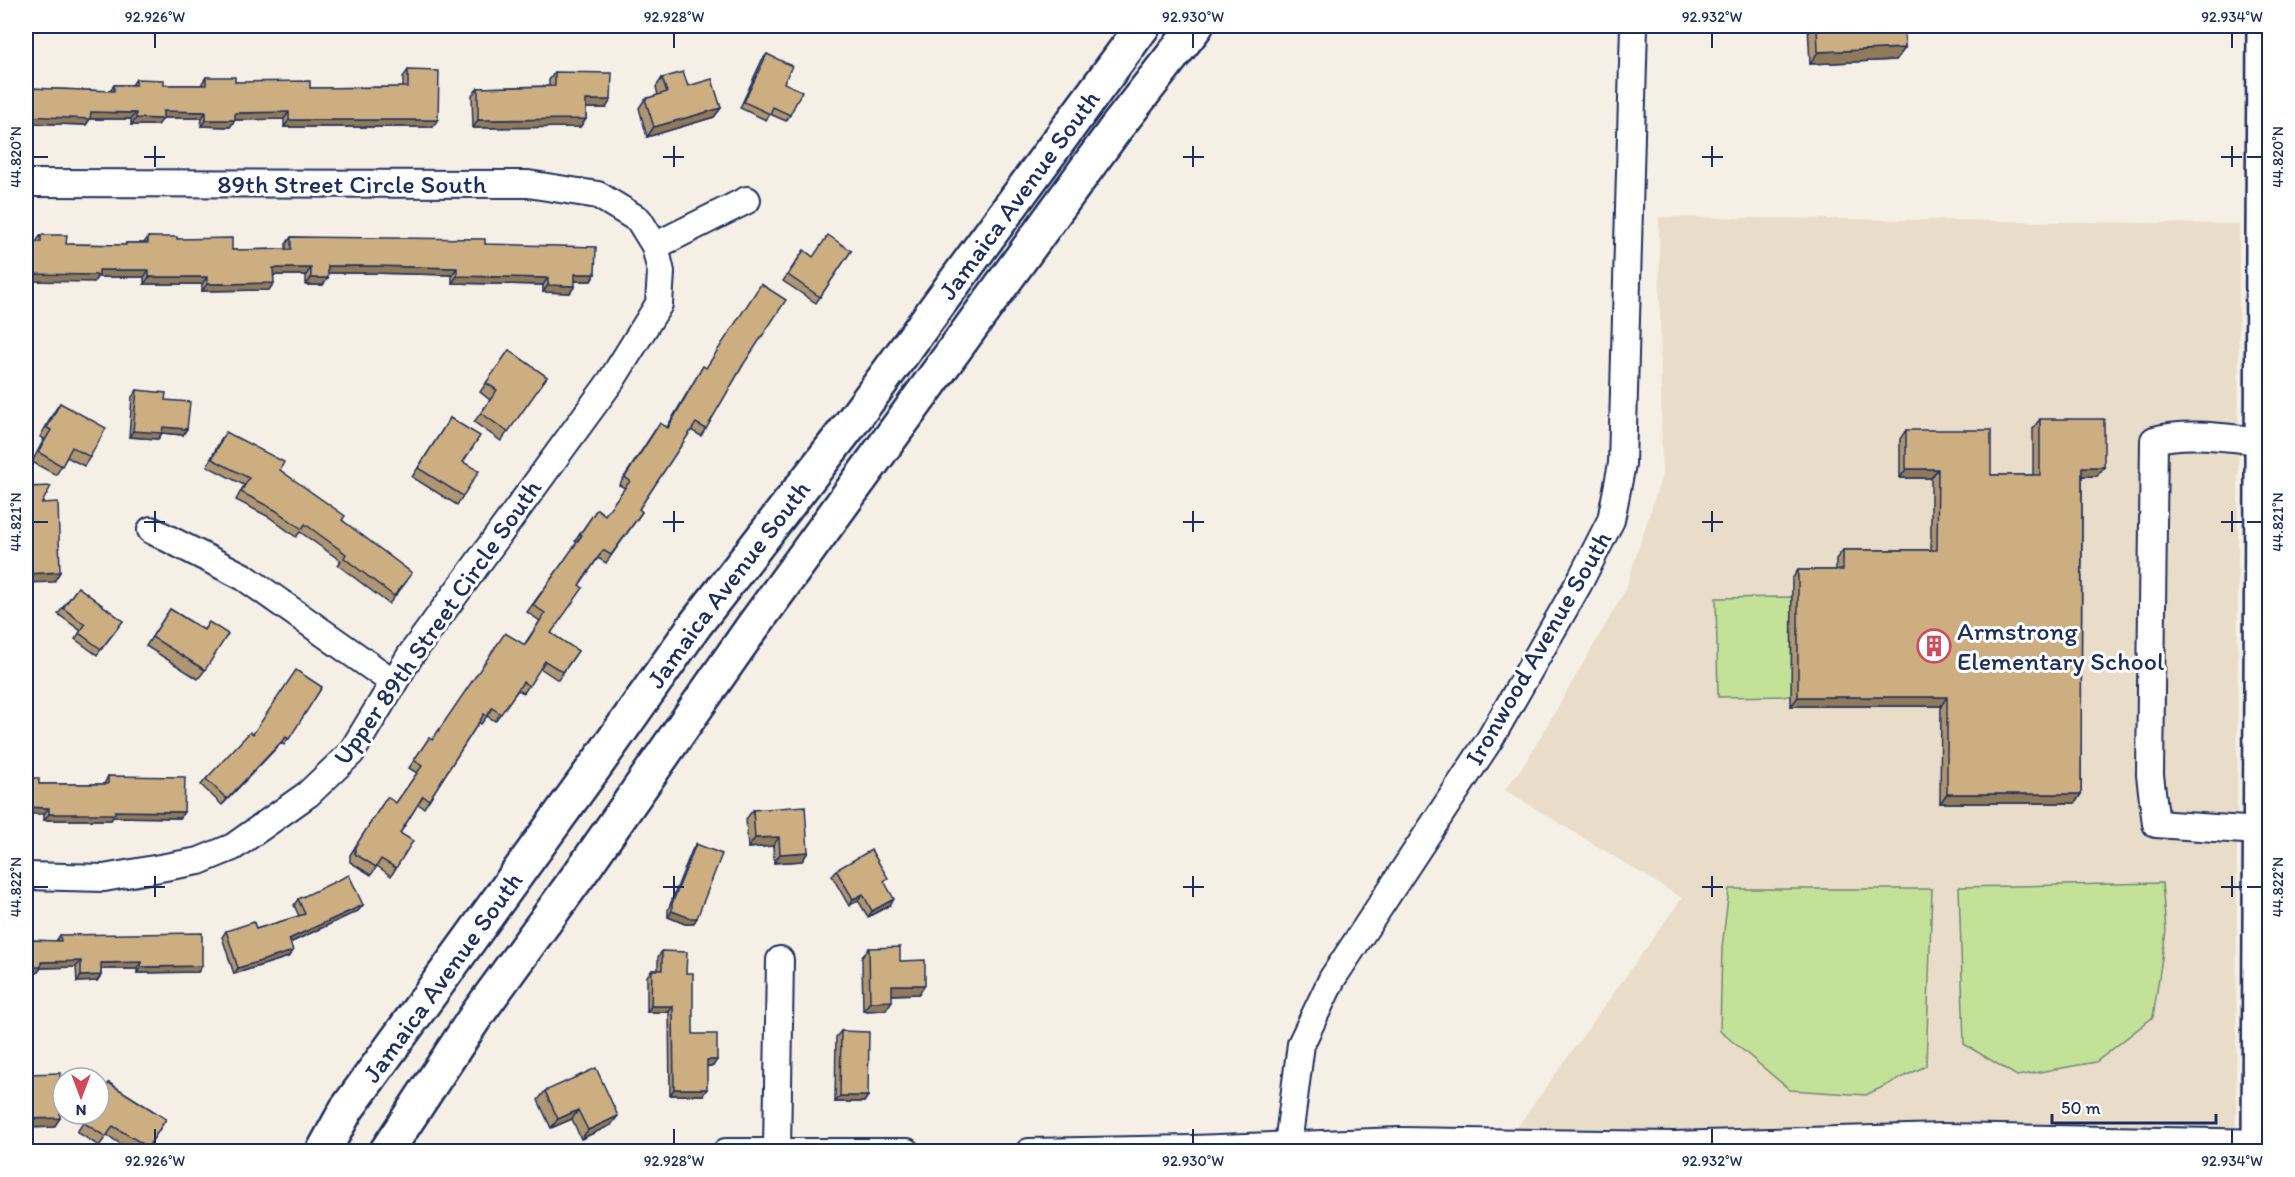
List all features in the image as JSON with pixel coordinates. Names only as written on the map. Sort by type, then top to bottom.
[{"type":"main road","name":"Jamaica Avenue South","points":[[323,1152],[346,1110],[695,625],[849,426],[1143,26]]},
{"type":"main road","name":"Jamaica Avenue South","points":[[386,1152],[476,1016],[584,868],[751,629],[1116,128],[1196,26]]},
{"type":"main road","points":[[2262,1146],[2259,831],[2264,26]]},
{"type":"street","name":"Ironwood Avenue South","points":[[1287,1149],[1301,1044],[1332,979],[1490,739],[1578,584],[1611,520],[1622,464],[1634,26]]},
{"type":"street","name":"89th Street Circle South","points":[[26,183],[528,184],[598,195],[639,220],[656,246]]},
{"type":"street","points":[[656,246],[747,200]]},
{"type":"street","name":"Upper 89th Street Circle South","points":[[26,876],[104,878],[199,861],[233,847],[308,794],[351,753],[410,656],[611,381],[659,304],[661,272],[656,246]]},
{"type":"street","points":[[2259,831],[2156,824],[2150,775],[2154,440],[2172,436],[2191,436],[2262,441]]},
{"type":"street","points":[[152,530],[244,577],[393,682]]},
{"type":"street","points":[[777,1150],[780,960]]},
{"type":"street","points":[[1029,1152],[1287,1149],[1400,1141],[1606,1148],[1673,1144],[2262,1146]]},
{"type":"street","points":[[726,1152],[777,1150],[907,1152]]},
{"type":"shaded area","points":[[1659,217],[2239,224],[2236,1142],[1506,1143],[1682,898],[1505,790],[1526,762],[1625,591],[1662,475]]},
{"type":"green space","points":[[1792,597],[1793,696],[1718,697],[1716,598]]},
{"type":"green space","points":[[2162,883],[2166,931],[2153,1017],[2096,1062],[2017,1076],[1964,1044],[1959,887]]},
{"type":"green space","points":[[1729,889],[1932,889],[1926,1066],[1866,1095],[1790,1090],[1720,1031],[1722,948]]},
{"type":"building","points":[[1817,26],[1904,26],[1905,48],[1818,52]]},
{"type":"building","points":[[767,54],[792,66],[784,83],[802,91],[790,115],[773,107],[770,114],[744,102]]},
{"type":"building","points":[[408,70],[439,71],[438,120],[289,120],[289,112],[235,113],[235,120],[206,120],[206,112],[163,111],[163,119],[136,118],[136,113],[91,112],[90,119],[26,116],[26,88],[114,91],[114,85],[136,85],[136,79],[164,80],[164,85],[206,85],[206,77],[235,77],[235,82],[310,81],[310,88],[408,87]]},
{"type":"building","points":[[555,72],[612,73],[611,100],[586,100],[586,119],[478,120],[478,88],[555,86]]},
{"type":"building","points":[[683,72],[688,86],[712,79],[721,108],[654,127],[645,99],[667,92],[662,78]]},
{"type":"building","points":[[41,235],[67,235],[66,244],[126,245],[126,243],[148,243],[148,237],[232,238],[232,250],[291,249],[291,237],[485,239],[485,244],[596,247],[595,274],[575,274],[575,286],[548,285],[548,278],[457,276],[457,268],[375,266],[328,266],[328,278],[311,278],[311,268],[273,268],[274,283],[207,284],[207,277],[149,277],[149,270],[99,270],[99,275],[26,274],[26,242],[41,242]]},
{"type":"building","points":[[828,235],[851,251],[820,297],[788,275],[804,250],[813,257]]},
{"type":"building","points":[[761,284],[786,300],[743,365],[706,429],[696,423],[639,509],[642,512],[611,555],[603,550],[579,585],[583,588],[551,633],[578,651],[563,672],[545,661],[529,686],[523,682],[501,714],[492,708],[487,716],[484,714],[429,800],[423,796],[400,833],[413,841],[396,868],[381,859],[376,867],[355,854],[355,847],[387,797],[396,803],[422,766],[414,760],[429,738],[432,740],[505,633],[525,645],[545,613],[533,605],[582,535],[580,534],[597,509],[605,515],[630,481],[625,477],[660,423],[668,428],[703,366],[706,368]]},
{"type":"building","points":[[509,350],[547,377],[508,432],[481,413],[497,390],[486,383]]},
{"type":"building","points":[[137,390],[166,393],[165,400],[190,402],[187,429],[163,427],[162,433],[133,431]]},
{"type":"building","points":[[60,403],[106,428],[90,457],[72,447],[62,466],[38,452],[51,430],[47,428]]},
{"type":"building","points":[[450,418],[480,436],[463,462],[479,471],[463,496],[418,468]]},
{"type":"building","name":"Armstrong Elementary School","points":[[2040,419],[2104,419],[2104,467],[2082,467],[2081,794],[1947,794],[1947,697],[1798,697],[1798,570],[1843,570],[1843,550],[1937,550],[1938,469],[1906,469],[1906,430],[1991,430],[1991,475],[2040,475]]},
{"type":"building","points":[[226,432],[284,462],[280,470],[345,516],[342,520],[412,573],[394,596],[344,558],[346,554],[305,524],[302,529],[275,510],[241,492],[249,478],[212,459]]},
{"type":"building","points":[[51,486],[42,503],[58,502],[60,572],[26,574],[26,487]]},
{"type":"building","points":[[78,587],[123,621],[101,649],[79,633],[85,625],[63,608]]},
{"type":"building","points":[[170,609],[204,630],[209,622],[228,634],[205,670],[152,637]]},
{"type":"building","points":[[296,670],[322,687],[289,739],[286,737],[227,799],[206,779],[250,732],[253,734]]},
{"type":"building","points":[[108,776],[185,777],[184,812],[115,811],[115,814],[49,814],[49,808],[26,807],[26,778],[39,778],[39,784],[108,784]]},
{"type":"building","points":[[805,806],[808,852],[780,854],[779,837],[755,838],[753,810]]},
{"type":"building","points":[[696,844],[722,854],[697,918],[690,918],[672,911],[672,904]]},
{"type":"building","points":[[871,850],[888,878],[884,881],[894,899],[872,911],[863,894],[853,899],[836,870]]},
{"type":"building","points":[[349,875],[363,905],[289,939],[293,951],[238,968],[226,931],[254,922],[256,929],[305,914],[298,899]]},
{"type":"building","points":[[202,933],[202,966],[141,967],[141,962],[101,963],[101,975],[81,976],[81,961],[41,962],[41,967],[26,967],[26,940],[61,941],[60,935]]},
{"type":"building","points":[[900,947],[900,961],[925,960],[925,985],[892,985],[892,1001],[870,1002],[869,948]]},
{"type":"building","points":[[662,951],[687,952],[686,973],[693,973],[693,1034],[717,1034],[717,1060],[707,1060],[707,1089],[674,1089],[673,1006],[651,1006],[652,970],[662,970]]},
{"type":"building","points":[[841,1031],[869,1032],[868,1096],[840,1096]]},
{"type":"building","points":[[596,1068],[618,1116],[588,1130],[578,1110],[558,1119],[545,1091]]},
{"type":"building","points":[[51,1073],[51,1118],[26,1119],[27,1074]]},
{"type":"building","points":[[111,1084],[166,1119],[148,1147],[113,1126],[106,1137],[89,1126],[111,1126]]},
{"type":"place","name":"Armstrong Elementary School","points":[[1934,646]]}]
